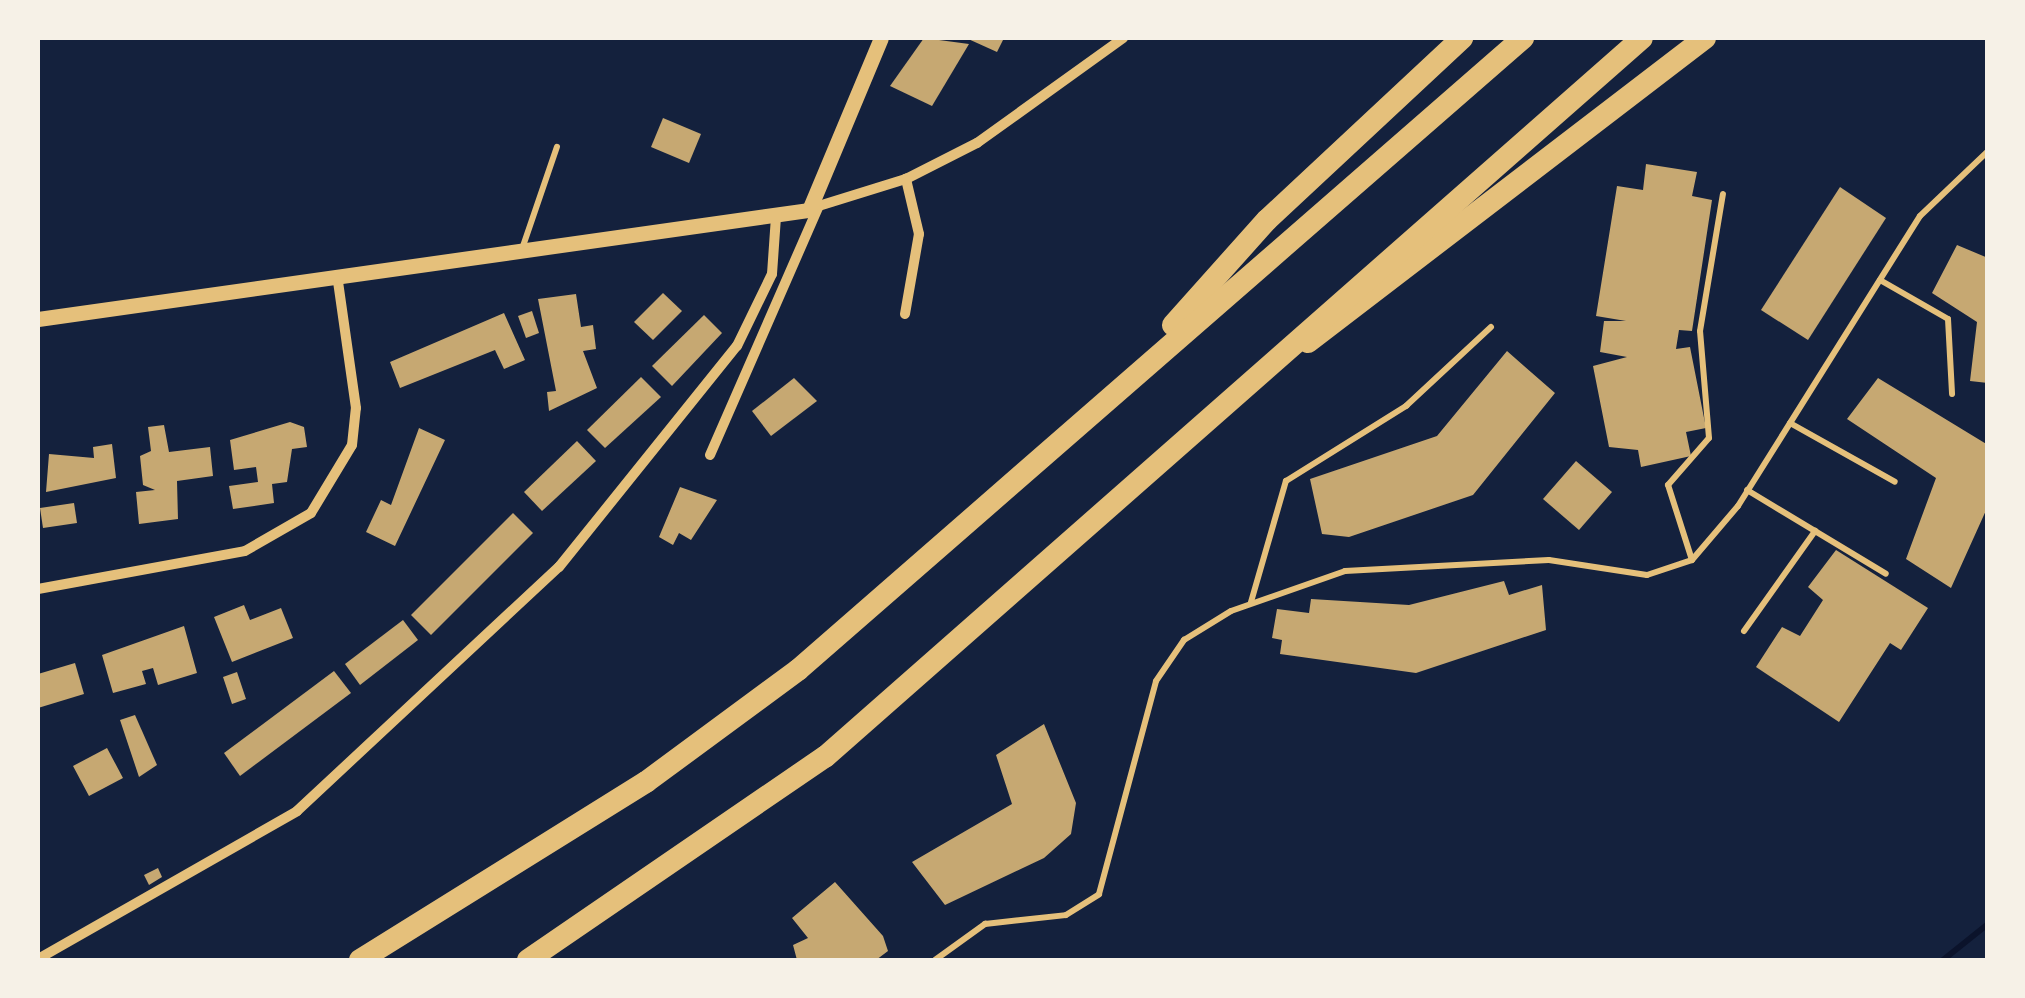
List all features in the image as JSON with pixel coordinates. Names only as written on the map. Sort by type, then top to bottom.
[{"type":"highway","points":[[1115,392],[1267,220],[1462,38]]},
{"type":"highway","points":[[360,960],[646,782],[798,670],[1522,38]]},
{"type":"highway","points":[[528,960],[825,758],[1239,388],[1642,38]]},
{"type":"highway","points":[[1239,388],[1377,296],[1535,160],[1705,38]]},
{"type":"street","points":[[710,455],[881,38]]},
{"type":"street","points":[[38,318],[337,274],[776,217],[814,208],[906,179],[1052,95],[1123,38]]},
{"type":"street","points":[[905,314],[918,234],[906,179]]},
{"type":"street","points":[[38,959],[298,811],[559,566],[737,346],[772,274],[776,217]]},
{"type":"street","points":[[38,589],[245,551],[311,513],[352,445],[356,408],[337,274]]},
{"type":"lane","points":[[522,250],[557,147]]},
{"type":"lane","points":[[935,960],[986,924],[1066,915],[1099,894],[1167,658],[1250,603],[1345,572],[1416,564],[1550,560],[1647,574],[1692,560],[1748,490],[1880,280],[1954,176],[1988,151]]},
{"type":"lane","points":[[1692,560],[1668,484],[1709,438],[1700,332],[1723,194]]},
{"type":"lane","points":[[1880,280],[1948,319],[1952,394]]},
{"type":"lane","points":[[1250,603],[1286,481],[1406,406],[1491,328]]},
{"type":"lane","points":[[1790,423],[1895,482]]},
{"type":"lane","points":[[1748,490],[1886,574]]},
{"type":"lane","points":[[1744,632],[1815,531]]},
{"type":"building","points":[[924,38],[969,44],[932,106],[890,86]]},
{"type":"building","points":[[966,38],[1004,38],[997,52]]},
{"type":"building","points":[[663,118],[701,134],[689,163],[651,147]]},
{"type":"building","points":[[1646,164],[1697,172],[1692,196],[1712,200],[1692,331],[1679,330],[1676,349],[1690,347],[1706,428],[1686,432],[1691,456],[1641,467],[1638,450],[1609,447],[1593,366],[1627,357],[1600,352],[1604,321],[1626,321],[1596,316],[1617,186],[1643,190]]},
{"type":"building","points":[[1840,187],[1886,218],[1808,340],[1761,310]]},
{"type":"building","points":[[1957,245],[1988,258],[1988,383],[1970,381],[1977,322],[1932,293]]},
{"type":"building","points":[[663,293],[682,311],[653,340],[634,322]]},
{"type":"building","points":[[576,294],[581,327],[593,325],[596,349],[583,351],[597,388],[549,411],[547,392],[556,391],[538,299]]},
{"type":"building","points":[[532,311],[539,333],[526,338],[518,316]]},
{"type":"building","points":[[504,313],[525,360],[504,369],[495,350],[400,388],[390,362]]},
{"type":"building","points":[[704,315],[722,333],[672,386],[652,366]]},
{"type":"building","points":[[1507,351],[1555,393],[1473,495],[1349,537],[1322,534],[1310,479],[1437,436]]},
{"type":"building","points":[[641,377],[661,397],[605,448],[587,430]]},
{"type":"building","points":[[794,378],[817,401],[771,436],[752,411]]},
{"type":"building","points":[[1878,378],[1988,445],[1988,506],[1951,588],[1906,559],[1936,478],[1847,419]]},
{"type":"building","points":[[290,422],[304,427],[307,447],[292,449],[287,482],[272,484],[274,503],[233,509],[229,486],[258,482],[256,467],[234,470],[230,440]]},
{"type":"building","points":[[164,425],[169,452],[210,447],[213,476],[177,481],[178,519],[139,524],[136,492],[155,490],[143,485],[140,456],[151,451],[148,427]]},
{"type":"building","points":[[419,428],[445,440],[395,546],[366,532],[381,500],[391,505]]},
{"type":"building","points":[[577,441],[596,461],[542,511],[524,492]]},
{"type":"building","points":[[112,444],[116,478],[46,492],[49,454],[94,458],[93,447]]},
{"type":"building","points":[[1576,461],[1612,492],[1579,530],[1543,499]]},
{"type":"building","points":[[680,487],[717,500],[691,540],[679,533],[673,545],[659,537]]},
{"type":"building","points":[[74,503],[77,523],[43,528],[40,508]]},
{"type":"building","points":[[513,513],[533,533],[431,635],[411,615]]},
{"type":"building","points":[[1836,550],[1928,608],[1901,650],[1890,643],[1839,722],[1756,667],[1782,627],[1800,636],[1823,600],[1808,587]]},
{"type":"building","points":[[1504,581],[1509,595],[1542,585],[1546,630],[1416,673],[1280,654],[1282,640],[1272,638],[1277,609],[1309,613],[1311,599],[1409,605]]},
{"type":"building","points":[[244,605],[250,620],[281,608],[293,638],[232,662],[214,617]]},
{"type":"building","points":[[403,620],[418,640],[360,685],[345,664]]},
{"type":"building","points":[[184,626],[197,673],[158,685],[153,668],[142,671],[146,684],[113,693],[102,655]]},
{"type":"building","points":[[75,663],[84,694],[38,708],[38,674]]},
{"type":"building","points":[[334,671],[351,693],[240,776],[224,753]]},
{"type":"building","points":[[237,672],[246,699],[232,704],[223,677]]},
{"type":"building","points":[[135,715],[157,765],[139,777],[120,720]]},
{"type":"building","points":[[1044,724],[1076,803],[1071,834],[1044,858],[945,905],[912,862],[1012,804],[996,755]]},
{"type":"building","points":[[107,748],[123,778],[89,796],[73,766]]},
{"type":"building","points":[[158,868],[162,877],[149,885],[144,875]]},
{"type":"building","points":[[835,882],[883,936],[888,951],[876,960],[797,960],[793,945],[808,938],[792,918]]},
{"type":"waterway","points":[[1943,960],[1988,924]]}]
